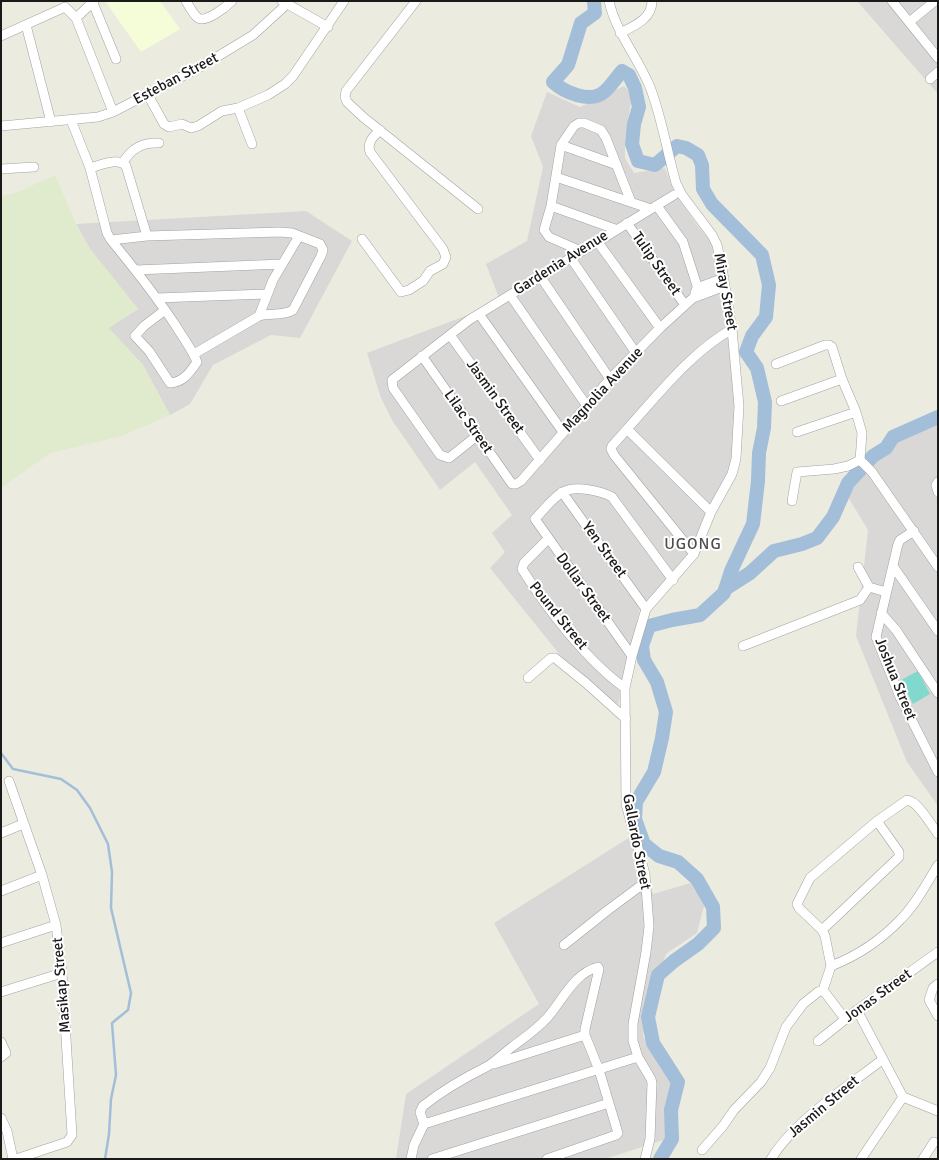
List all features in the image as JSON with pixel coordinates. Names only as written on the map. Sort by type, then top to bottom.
[{"type":"street","points":[[186,1],[200,19],[207,18],[232,1]]},
{"type":"street","points":[[148,95],[164,124],[169,127],[182,124],[194,128],[222,111],[238,108],[268,95],[285,84],[301,67],[344,1]]},
{"type":"street","points":[[416,1],[346,91],[345,96],[347,102],[364,117],[478,209]]},
{"type":"street","name":"Miray Street","points":[[609,1],[611,14],[620,33],[651,89],[679,190],[707,227],[717,245],[732,329],[740,406],[736,459],[732,474],[711,512]]},
{"type":"street","points":[[620,33],[641,22],[651,10],[652,1]]},
{"type":"street","points":[[76,18],[93,2],[116,59]]},
{"type":"street","points":[[284,3],[328,27]]},
{"type":"street","name":"Esteban Street","points":[[1,126],[98,117],[113,112],[202,66],[253,35],[284,3]]},
{"type":"street","points":[[897,3],[938,48]]},
{"type":"street","points":[[897,3],[938,58]]},
{"type":"street","points":[[915,21],[933,5]]},
{"type":"street","points":[[1,36],[65,7],[76,18],[113,112]]},
{"type":"street","points":[[26,25],[51,122]]},
{"type":"street","points":[[930,80],[938,72]]},
{"type":"street","points":[[238,108],[252,144]]},
{"type":"street","points":[[71,120],[90,168],[107,233],[157,298],[165,310],[194,354],[197,362],[192,370],[181,381],[170,383],[149,351],[135,336],[144,326],[165,310]]},
{"type":"street","points":[[581,250],[549,237],[544,230],[551,206],[561,145],[574,126],[584,123],[601,130],[606,138],[631,202]]},
{"type":"street","points":[[362,238],[401,292],[404,293],[422,281],[430,270],[443,264],[445,261],[444,250],[370,152],[368,146],[370,140],[380,130]]},
{"type":"street","points":[[123,163],[130,153],[138,147],[147,143],[159,142]]},
{"type":"street","points":[[561,145],[617,166]]},
{"type":"street","points":[[90,168],[116,161],[126,166],[146,236]]},
{"type":"street","points":[[1,169],[34,167]]},
{"type":"street","points":[[556,176],[654,208],[683,242],[697,293]]},
{"type":"street","name":"Gardenia Avenue","points":[[478,435],[449,458],[440,455],[393,388],[392,380],[479,314],[674,195]]},
{"type":"street","points":[[551,206],[616,229]]},
{"type":"street","name":"Tulip Street","points":[[627,223],[685,305]]},
{"type":"street","points":[[111,240],[146,236],[280,232],[292,233],[320,244],[323,250],[318,264],[293,310],[288,313],[259,316],[194,354]]},
{"type":"street","points":[[259,316],[266,294],[299,236]]},
{"type":"street","points":[[597,241],[660,328]]},
{"type":"street","points":[[570,257],[636,353]]},
{"type":"street","points":[[136,270],[282,264]]},
{"type":"street","points":[[540,276],[610,379]]},
{"type":"street","name":"Magnolia Avenue","points":[[516,484],[540,460],[610,379],[660,328],[697,293],[724,282]]},
{"type":"street","points":[[157,298],[266,294]]},
{"type":"street","points":[[510,294],[587,406]]},
{"type":"street","points":[[479,314],[563,432]]},
{"type":"street","points":[[694,554],[611,449],[666,386],[708,344],[732,329]]},
{"type":"street","name":"Jasmin Street","points":[[450,335],[540,460]]},
{"type":"street","points":[[776,364],[824,345],[832,347],[842,379],[856,412],[862,438],[864,464],[914,531],[938,567]]},
{"type":"street","name":"Lilac Street","points":[[422,356],[512,484],[516,484]]},
{"type":"street","points":[[781,401],[842,379]]},
{"type":"street","points":[[797,432],[856,412]]},
{"type":"street","points":[[627,429],[711,512]]},
{"type":"street","points":[[792,501],[797,472],[864,464]]},
{"type":"street","points":[[562,492],[568,490],[601,491],[612,497],[673,580]]},
{"type":"street","name":"Dollar Street","points":[[562,492],[535,519],[632,656]]},
{"type":"street","name":"Yen Street","points":[[562,492],[646,609]]},
{"type":"street","name":"Gallardo Street","points":[[645,1159],[650,1139],[652,1083],[632,1041],[649,926],[642,860],[626,804],[625,688],[646,609],[694,554],[711,512]]},
{"type":"street","name":"Joshua Street","points":[[914,531],[900,540],[895,552],[876,637],[900,697],[938,772]]},
{"type":"street","name":"Pound Street","points":[[548,539],[524,564],[522,569],[562,626],[606,672],[625,688]]},
{"type":"street","points":[[893,566],[938,632]]},
{"type":"street","points":[[858,567],[869,586],[886,592]]},
{"type":"street","points":[[742,646],[860,600],[869,586]]},
{"type":"street","points":[[881,614],[896,630],[938,692]]},
{"type":"street","points":[[528,678],[551,658],[555,658],[626,719]]},
{"type":"street","name":"Masikap Street","points":[[9,781],[42,875],[56,925],[62,973],[72,1135],[67,1142],[14,1159]]},
{"type":"street","points":[[702,1150],[734,1110],[761,1082],[770,1068],[786,1027],[803,1004],[823,990],[831,966],[822,930],[797,904],[810,878],[877,821],[908,800],[917,805],[938,834]]},
{"type":"street","points":[[822,930],[899,857],[899,852],[877,821]]},
{"type":"street","points":[[1,833],[23,824]]},
{"type":"street","points":[[831,966],[847,960],[873,943],[902,918],[938,865]]},
{"type":"street","points":[[1,892],[42,875]]},
{"type":"street","points":[[564,945],[631,893],[646,884]]},
{"type":"street","points":[[1,943],[56,925]]},
{"type":"street","name":"Jonas Street","points":[[818,1041],[857,1010],[938,952]]},
{"type":"street","points":[[489,1065],[534,1031],[548,1017],[575,982],[589,970],[599,968],[584,1029],[618,1131],[616,1135],[567,1156],[547,1159]]},
{"type":"street","points":[[1,992],[62,973]]},
{"type":"street","points":[[938,984],[933,988],[929,1000],[938,1016]]},
{"type":"street","points":[[823,990],[845,1019]]},
{"type":"street","points":[[857,1010],[903,1097],[938,1111]]},
{"type":"street","points":[[411,1159],[414,1145],[424,1124],[420,1112],[423,1106],[459,1080],[489,1065],[585,1035]]},
{"type":"street","points":[[1,1042],[3,1055]]},
{"type":"street","points":[[424,1124],[638,1057]]},
{"type":"street","name":"Jasmin Street","points":[[771,1159],[780,1144],[804,1121],[882,1060]]},
{"type":"street","points":[[861,1159],[903,1097]]},
{"type":"street","points":[[432,1159],[609,1104]]},
{"type":"street","points":[[1,1118],[7,1131],[14,1159]]},
{"type":"street","points":[[923,1159],[934,1142]]},
{"type":"shaded area","points":[[105,1],[160,1],[180,29],[141,52]]},
{"type":"shaded area","points":[[857,1],[938,1],[938,94]]},
{"type":"shaded area","points":[[624,86],[632,95],[625,141],[625,158],[634,173],[665,168],[674,192],[712,243],[725,309],[736,419],[732,468],[717,491],[699,536],[684,563],[640,608],[617,710],[560,655],[490,568],[505,552],[492,533],[512,515],[475,462],[440,490],[392,420],[381,398],[367,353],[473,313],[499,298],[486,264],[527,241],[543,167],[531,136],[547,92],[580,107]]},
{"type":"shaded area","points":[[55,175],[76,224],[90,249],[138,309],[109,328],[143,365],[170,415],[122,436],[50,453],[1,488],[1,196],[16,193]]},
{"type":"shaded area","points":[[306,211],[352,241],[300,338],[271,335],[213,365],[190,404],[170,415],[143,365],[108,328],[138,309],[90,249],[76,224]]},
{"type":"shaded area","points":[[938,417],[938,806],[907,762],[856,636],[868,530],[845,492],[886,448],[893,437]]},
{"type":"shaded area","points":[[918,671],[930,694],[913,704],[901,680]]},
{"type":"shaded area","points":[[630,837],[653,894],[694,882],[705,902],[697,933],[666,954],[648,1006],[643,1036],[655,1056],[671,1075],[669,1138],[605,1159],[396,1159],[406,1094],[539,1004],[494,923]]},
{"type":"waterway","points":[[594,1],[595,13],[581,23],[568,65],[553,82],[570,93],[592,97],[604,92],[622,71],[629,75],[635,88],[639,107],[634,124],[632,144],[638,161],[655,165],[677,146],[686,148],[698,155],[702,165],[703,189],[712,204],[762,255],[769,285],[766,317],[752,336],[746,352],[757,368],[765,402],[764,428],[759,453],[753,524],[731,571],[724,593],[700,615],[649,626],[642,646],[644,660],[657,682],[666,712],[654,772],[636,802],[635,819],[644,844],[659,856],[678,862],[697,879],[713,907],[714,928],[698,944],[658,975],[648,1017],[653,1043],[678,1082],[671,1110],[672,1139],[660,1159]]},
{"type":"waterway","points":[[725,589],[750,573],[774,551],[817,538],[833,517],[848,483],[873,456],[886,448],[893,437],[938,417]]},
{"type":"waterway","points":[[1,753],[13,769],[61,779],[77,790],[90,808],[108,844],[112,872],[111,908],[131,993],[128,1010],[112,1023],[116,1075],[111,1099],[105,1159]]},
{"type":"district","name":"UGONG","points":[[693,545]]}]
